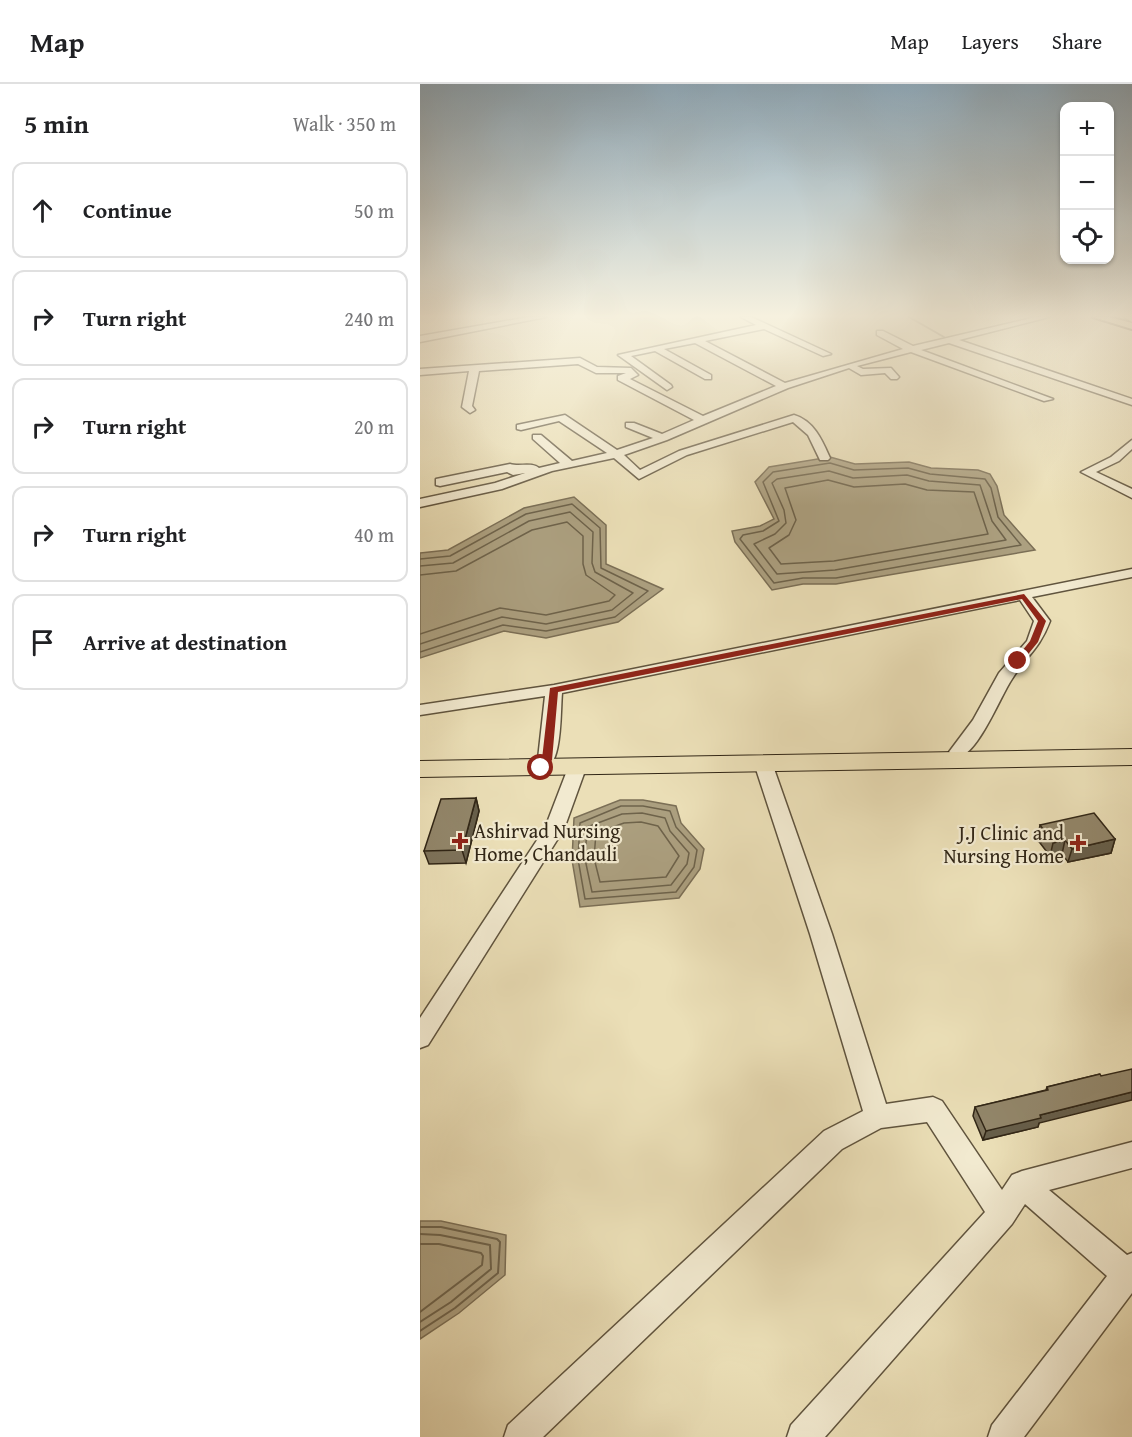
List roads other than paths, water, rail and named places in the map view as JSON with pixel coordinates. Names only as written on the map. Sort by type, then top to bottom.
[{"type":"highway","points":[[420,770],[544,764],[1132,747]]},
{"type":"highway","points":[[420,762],[544,764],[577,768],[1132,756]]},
{"type":"street","points":[[470,410],[467,407],[473,380]]},
{"type":"street","points":[[625,380],[704,421]]},
{"type":"street","points":[[658,380],[667,387]]},
{"type":"street","points":[[773,380],[784,386]]},
{"type":"street","points":[[420,503],[498,486],[550,468],[616,454],[663,438],[784,386],[803,380]]},
{"type":"street","points":[[996,380],[1048,399]]},
{"type":"street","points":[[1067,380],[1132,402]]},
{"type":"street","points":[[521,427],[561,417],[616,454],[639,475],[683,453],[794,418],[803,422],[812,432],[824,458]]},
{"type":"street","points":[[630,425],[663,438]]},
{"type":"street","points":[[537,437],[569,464]]},
{"type":"street","points":[[1132,443],[1115,459],[1087,472],[1132,494]]},
{"type":"street","points":[[440,482],[510,468],[513,471],[550,468]]},
{"type":"street","points":[[420,710],[554,690],[1132,573]]},
{"type":"street","points":[[958,752],[981,721],[1005,676],[1034,642],[1042,621],[1024,596]]},
{"type":"street","points":[[544,764],[554,690]]},
{"type":"street","points":[[763,763],[820,934],[877,1117]]},
{"type":"street","points":[[420,1038],[554,829],[577,768]]},
{"type":"street","points":[[520,1437],[834,1140],[877,1117],[933,1109],[1002,1214]]},
{"type":"street","points":[[803,1437],[1002,1214],[1022,1184],[1132,1155]]},
{"type":"street","points":[[1004,1437],[1130,1273],[1022,1184]]},
{"type":"water","points":[[830,457],[855,464],[909,462],[931,468],[978,470],[990,474],[997,486],[1004,515],[1035,550],[836,584],[803,584],[772,590],[735,542],[732,531],[760,526],[774,519],[755,482],[769,467]]},
{"type":"water","points":[[574,497],[606,525],[606,564],[663,589],[618,622],[546,638],[504,631],[420,658],[420,553],[448,550],[524,508]]},
{"type":"water","points":[[620,800],[643,800],[676,806],[681,823],[704,849],[700,869],[679,898],[580,907],[572,860],[574,818]]},
{"type":"water","points":[[420,1221],[441,1221],[506,1235],[505,1275],[459,1313],[420,1339]]},
{"type":"place","name":"Ashirvad Nursing Home, Chandauli","points":[[460,841]]},
{"type":"place","name":"J.J Clinic and Nursing Home","points":[[1078,843]]}]
